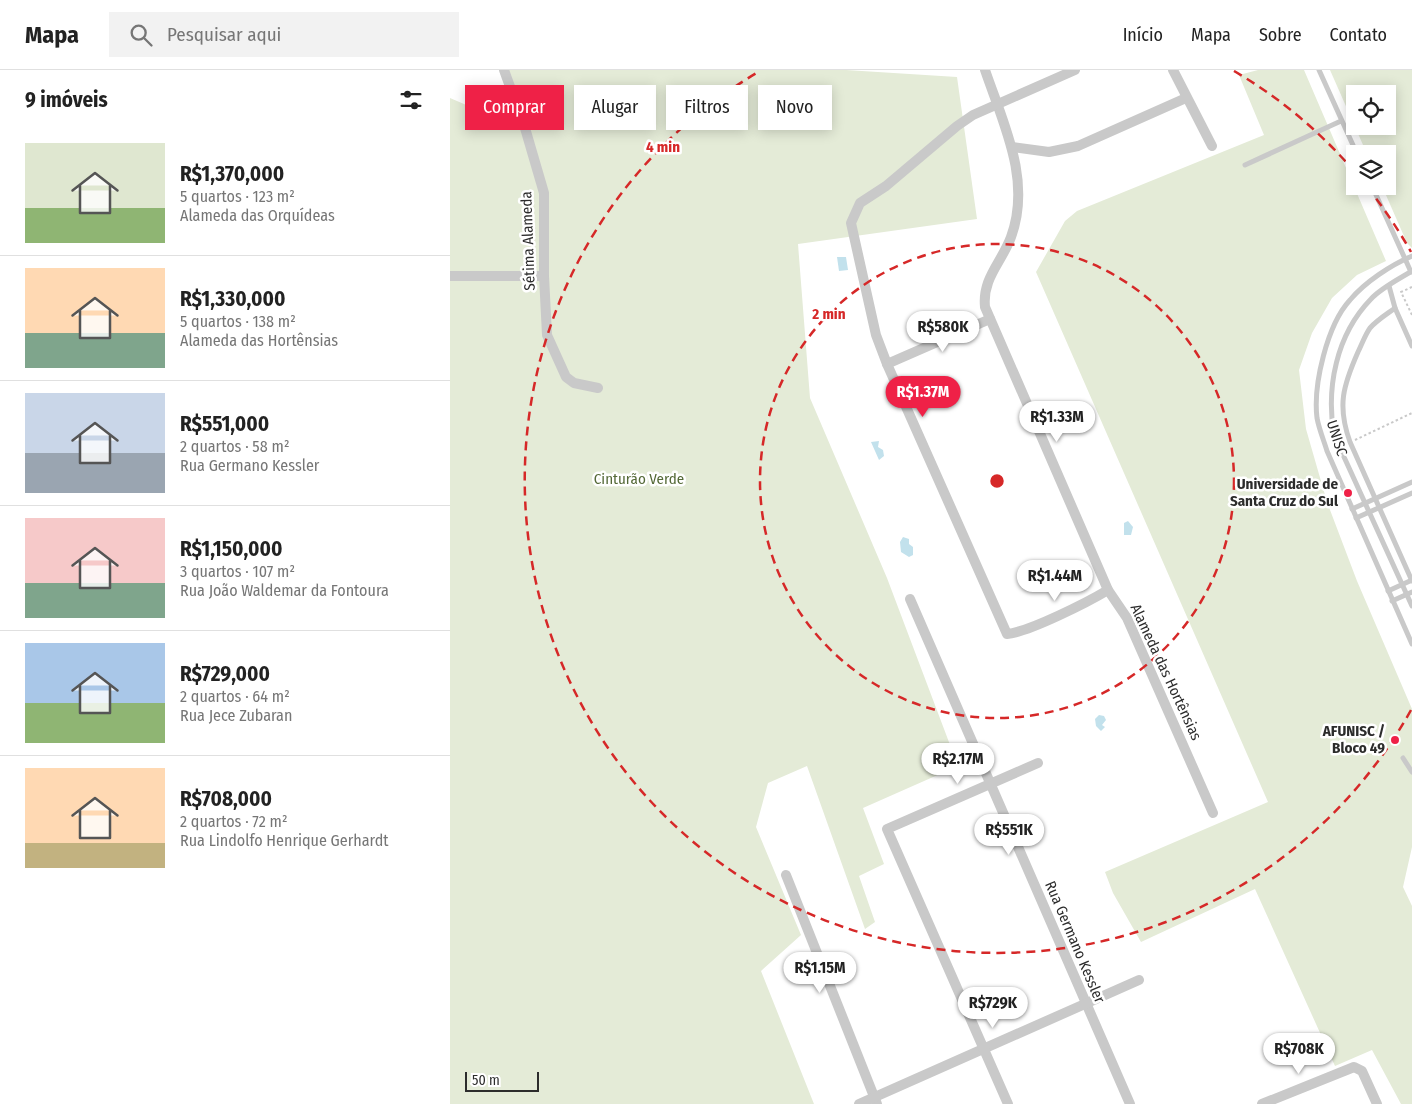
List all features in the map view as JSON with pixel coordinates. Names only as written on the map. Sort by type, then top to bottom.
[{"type":"street","name":"Sétima Alameda","points":[[504,70],[525,128],[544,193],[544,276],[547,335],[562,370],[574,382],[598,388]]},
{"type":"street","name":"Alameda das Hortênsias","points":[[985,70],[1012,147],[1018,185],[1018,210],[1011,239],[989,277],[984,296],[985,307],[1108,590],[1127,618],[1213,813]]},
{"type":"street","points":[[1076,70],[996,104],[957,126],[906,170],[860,203],[851,223],[876,335],[886,364],[1007,634],[1051,618],[1108,590]]},
{"type":"street","points":[[1173,70],[1212,146]]},
{"type":"street","points":[[1012,147],[1049,152],[1078,146],[1186,98]]},
{"type":"street","points":[[450,276],[544,276]]},
{"type":"street","points":[[886,364],[990,319]]},
{"type":"street","name":"Rua Germano Kessler","points":[[910,599],[1130,1104]]},
{"type":"street","points":[[1008,1104],[888,829],[1038,763]]},
{"type":"street","points":[[786,875],[875,1101]]},
{"type":"street","points":[[859,1104],[875,1101],[983,1047],[1138,980]]},
{"type":"street","points":[[1262,1104],[1346,1068],[1359,1068],[1362,1071],[1377,1104]]},
{"type":"lane","points":[[1319,70],[1353,145]]},
{"type":"lane","points":[[1245,165],[1341,120]]},
{"type":"lane","name":"UNISC","points":[[1376,195],[1411,272],[1371,298],[1358,316],[1335,365],[1331,389],[1331,416],[1334,435],[1402,585],[1409,594],[1412,606]]},
{"type":"lane","name":"UNISC","points":[[1412,256],[1372,280],[1349,300],[1330,335],[1316,388],[1317,419],[1327,451],[1412,644]]},
{"type":"lane","points":[[1389,286],[1395,308],[1412,346]]},
{"type":"lane","points":[[1388,591],[1412,580],[1350,442],[1343,424],[1342,410],[1346,378],[1369,330],[1395,308]]},
{"type":"lane","points":[[1352,509],[1412,482]]},
{"type":"lane","points":[[1356,518],[1412,493]]},
{"type":"lane","points":[[1392,602],[1409,594]]},
{"type":"lane","points":[[1403,758],[1412,772]]},
{"type":"path","points":[[1412,287],[1402,292],[1412,315]]},
{"type":"path","points":[[1350,442],[1412,413]]},
{"type":"green space","name":"Cinturão Verde","points":[[500,70],[846,70],[957,77],[977,219],[798,244],[810,398],[887,578],[958,766],[863,808],[884,864],[859,876],[875,922],[865,929],[807,766],[768,783],[756,827],[801,935],[761,971],[814,1104],[450,1104],[450,98],[465,104],[465,130],[564,130],[564,85],[507,85]]},
{"type":"green space","points":[[1258,70],[1304,70],[1346,168],[1346,195],[1358,195],[1386,261],[1357,275],[1332,298],[1312,333],[1299,370],[1306,429],[1327,502],[1357,581],[1412,709],[1412,847],[1403,887],[1412,906],[1412,1104],[1401,1104],[1372,1050],[1335,1066],[1255,889],[1141,942],[1113,893],[1105,872],[1268,802],[1036,272],[1065,221],[1077,211],[1264,135],[1239,75]]},
{"type":"green space","points":[[1330,70],[1412,70],[1412,248],[1407,243],[1386,195],[1396,195],[1396,145],[1363,145],[1359,135],[1396,135],[1396,85],[1346,85],[1346,106]]},
{"type":"water","points":[[837,257],[846,257],[848,270],[839,271]]},
{"type":"water","points":[[879,441],[878,447],[883,450],[884,456],[879,460],[871,442]]},
{"type":"water","points":[[1128,521],[1133,527],[1131,535],[1124,535],[1124,523]]},
{"type":"water","points":[[903,537],[909,539],[909,544],[913,547],[913,555],[909,557],[901,552],[900,542]]},
{"type":"water","points":[[1099,715],[1104,716],[1106,720],[1102,725],[1105,727],[1101,731],[1096,726],[1095,719]]},
{"type":"place","name":"Universidade de Santa Cruz do Sul","points":[[1348,493]]},
{"type":"place","name":"AFUNISC / Bloco 49","points":[[1395,740]]}]
